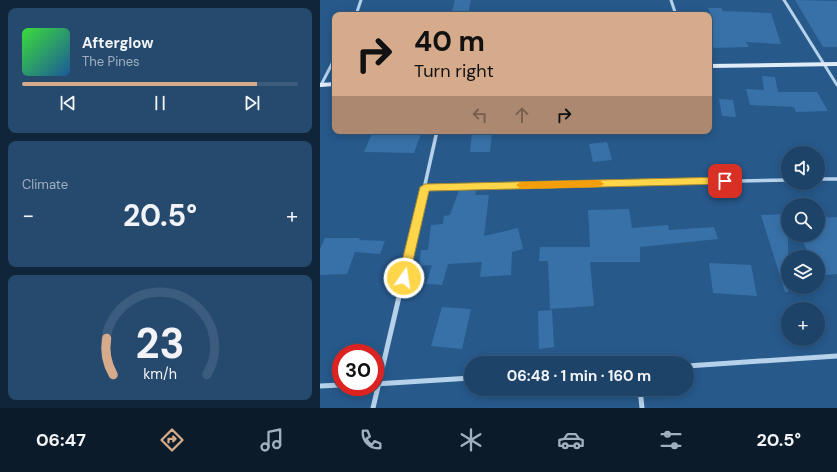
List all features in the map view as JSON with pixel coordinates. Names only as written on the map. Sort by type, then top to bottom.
[{"type":"street","points":[[357,12],[361,0]]},
{"type":"street","points":[[671,0],[675,12]]},
{"type":"street","points":[[784,0],[837,85]]},
{"type":"street","points":[[320,85],[332,63]]},
{"type":"street","points":[[712,66],[837,64]]},
{"type":"street","points":[[320,85],[332,84]]},
{"type":"street","points":[[384,355],[425,187],[435,134]]},
{"type":"street","points":[[825,179],[837,178]]},
{"type":"street","points":[[425,187],[781,180]]},
{"type":"street","points":[[694,366],[837,356]]},
{"type":"street","points":[[384,384],[464,378]]},
{"type":"street","points":[[320,386],[332,385]]},
{"type":"street","points":[[373,408],[375,396]]},
{"type":"street","points":[[641,396],[642,408]]},
{"type":"building","points":[[455,0],[471,0],[469,12],[452,12]]},
{"type":"building","points":[[795,0],[837,1],[837,47],[823,47]]},
{"type":"building","points":[[708,8],[721,8],[723,11],[771,13],[781,44],[746,42],[749,47],[712,48],[712,12],[710,12]]},
{"type":"building","points":[[762,76],[775,77],[778,92],[817,92],[828,111],[796,112],[794,107],[750,105],[746,89],[764,90]]},
{"type":"building","points":[[719,99],[733,100],[736,117],[722,116]]},
{"type":"building","points":[[372,134],[421,134],[414,153],[364,152]]},
{"type":"building","points":[[472,134],[492,134],[490,152],[470,152]]},
{"type":"building","points":[[607,142],[612,160],[593,162],[589,144]]},
{"type":"building","points":[[459,190],[476,191],[475,195],[489,195],[484,236],[518,228],[523,249],[512,252],[511,275],[480,277],[482,262],[448,264],[442,285],[426,284],[432,265],[419,266],[421,250],[428,250],[431,225],[443,224],[444,216],[450,215]]},
{"type":"building","points":[[629,209],[632,228],[668,225],[669,230],[714,227],[718,239],[640,247],[640,262],[590,262],[594,306],[550,309],[548,261],[539,261],[540,247],[590,247],[588,210]]},
{"type":"building","points":[[781,214],[781,242],[788,242],[788,250],[781,250],[781,279],[761,215]]},
{"type":"building","points":[[837,217],[837,274],[825,275],[825,250],[807,250],[803,242],[825,242],[825,218]]},
{"type":"building","points":[[325,238],[360,238],[359,240],[385,241],[380,254],[355,252],[347,274],[320,275],[320,249]]},
{"type":"building","points":[[709,263],[751,265],[757,296],[713,293]]},
{"type":"building","points":[[442,307],[471,309],[462,349],[431,346]]},
{"type":"building","points":[[552,310],[554,347],[539,349],[538,311]]},
{"type":"slow traffic","points":[[521,185],[599,184]]},
{"type":"route","points":[[404,278],[425,187],[725,181]]}]
